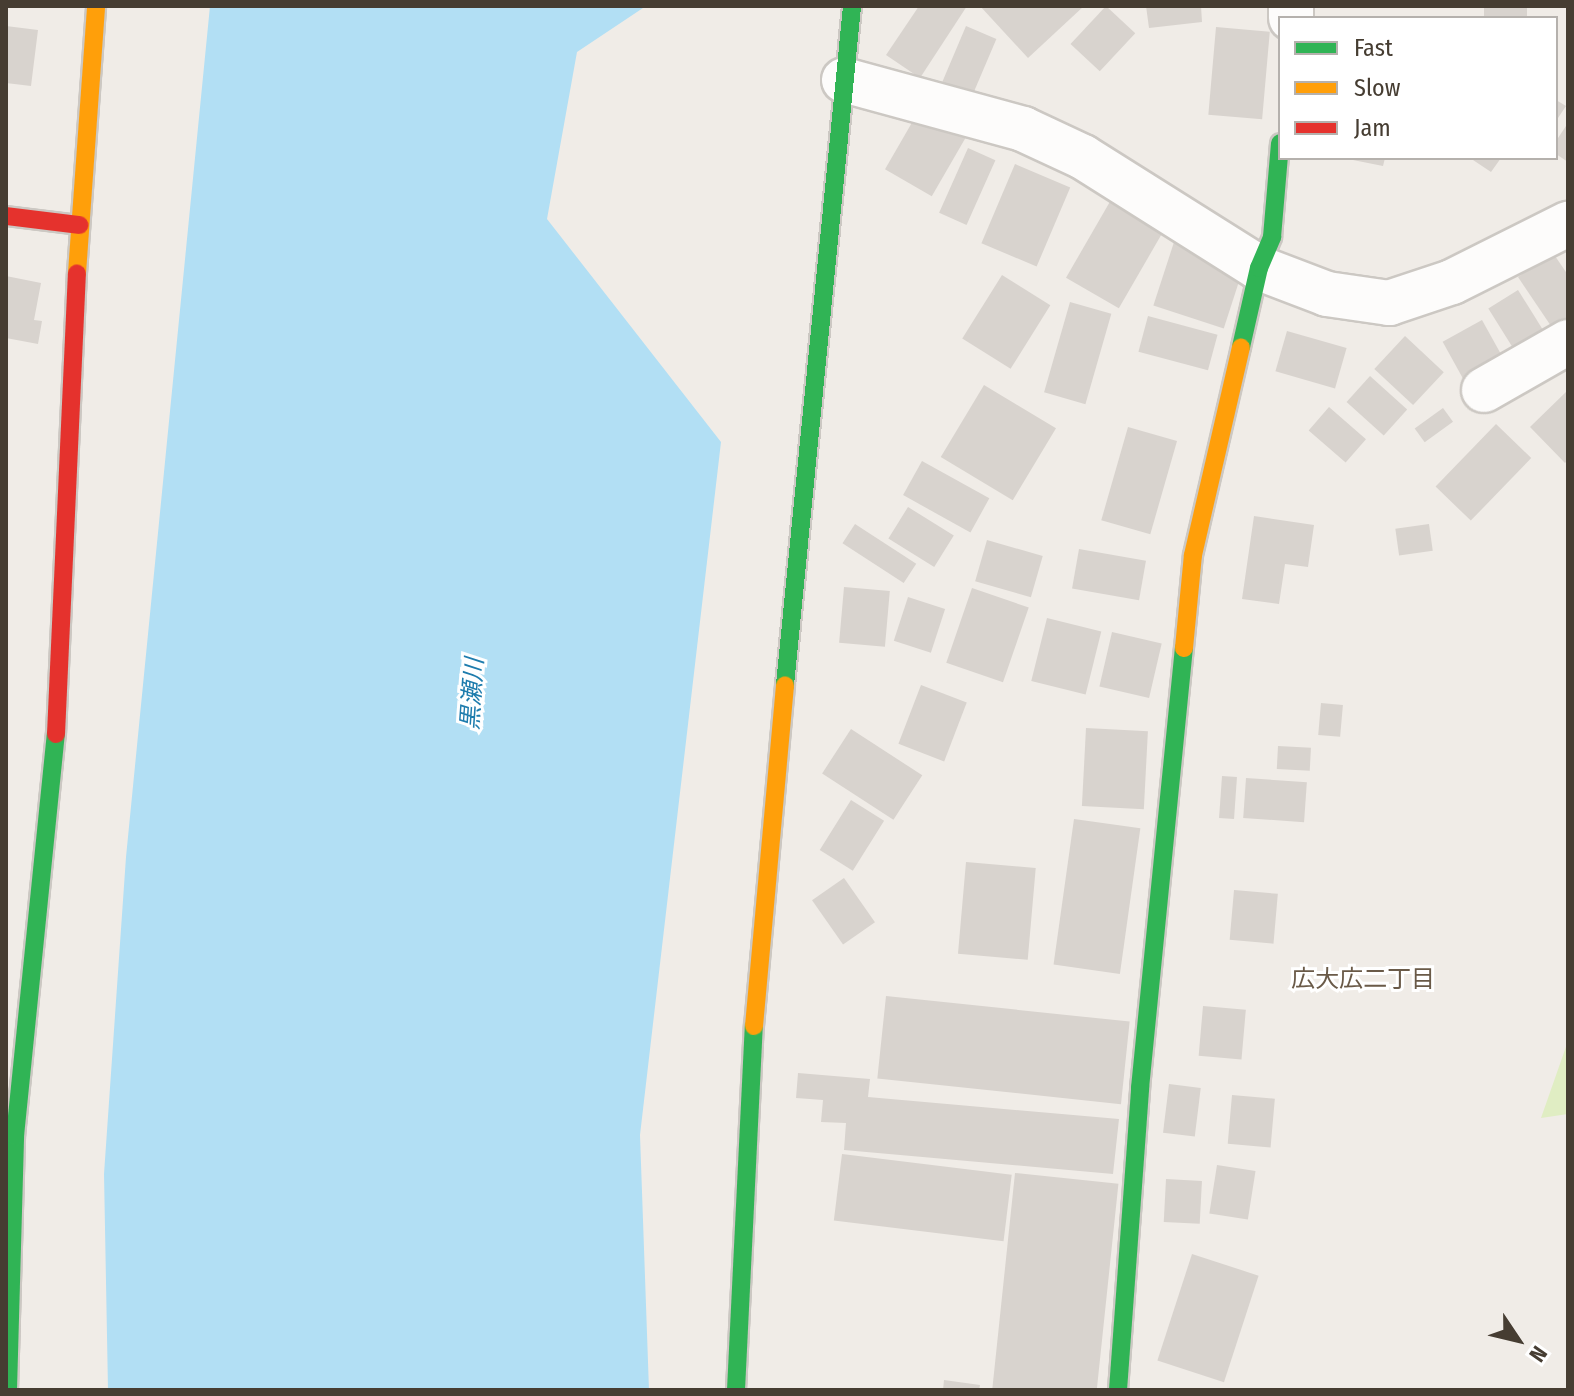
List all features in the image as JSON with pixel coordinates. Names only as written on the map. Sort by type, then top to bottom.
[{"type":"street","points":[[8,1390],[10,1136],[54,787],[79,225],[96,6]]},
{"type":"street","points":[[736,1390],[756,976],[852,6]]},
{"type":"street","points":[[844,80],[1023,129],[1083,157],[1259,268],[1327,294],[1389,303],[1452,282],[1568,224]]},
{"type":"street","points":[[1118,1390],[1140,1088],[1193,555],[1259,268],[1272,237],[1279,160]]},
{"type":"street","points":[[6,216],[79,225]]},
{"type":"street","points":[[1484,390],[1568,342]]},
{"type":"green space","points":[[1568,1041],[1568,1114],[1541,1118]]},
{"type":"water","name":"黒瀬川","points":[[210,6],[646,6],[577,52],[547,219],[721,442],[640,1135],[649,1390],[108,1390],[104,1174],[126,857]]},
{"type":"building","points":[[919,6],[967,6],[920,78],[886,55]]},
{"type":"building","points":[[980,6],[1084,6],[1028,58]]},
{"type":"building","points":[[1106,6],[1135,33],[1100,71],[1071,44]]},
{"type":"building","points":[[1146,6],[1201,6],[1202,22],[1149,28]]},
{"type":"building","points":[[1484,6],[1527,6],[1527,16],[1484,16]]},
{"type":"building","points":[[6,26],[38,30],[31,86],[6,83]]},
{"type":"building","points":[[966,26],[996,39],[973,95],[942,82]]},
{"type":"building","points":[[1216,27],[1270,32],[1262,119],[1208,115]]},
{"type":"building","points":[[1558,101],[1566,106],[1558,118]]},
{"type":"building","points":[[921,107],[968,134],[932,196],[885,169]]},
{"type":"building","points":[[1568,123],[1568,162],[1558,155],[1558,138]]},
{"type":"building","points":[[968,148],[995,160],[967,225],[939,213]]},
{"type":"building","points":[[1353,160],[1384,160],[1383,166]]},
{"type":"building","points":[[1473,160],[1500,160],[1491,172]]},
{"type":"building","points":[[1015,164],[1070,187],[1037,267],[981,243]]},
{"type":"building","points":[[1119,186],[1172,216],[1119,308],[1066,278]]},
{"type":"building","points":[[1175,239],[1245,262],[1224,328],[1153,306]]},
{"type":"building","points":[[1553,253],[1568,275],[1568,319],[1553,329],[1518,277]]},
{"type":"building","points":[[1002,275],[1050,305],[1011,369],[962,339]]},
{"type":"building","points":[[6,276],[41,283],[34,320],[42,321],[38,344],[6,338]]},
{"type":"building","points":[[1518,290],[1544,332],[1514,350],[1488,309]]},
{"type":"building","points":[[1070,302],[1111,314],[1085,404],[1044,392]]},
{"type":"building","points":[[1148,316],[1218,335],[1208,370],[1138,352]]},
{"type":"building","points":[[1482,320],[1508,366],[1468,388],[1443,342]]},
{"type":"building","points":[[1287,331],[1347,348],[1335,388],[1275,371]]},
{"type":"building","points":[[1405,336],[1444,372],[1413,405],[1374,369]]},
{"type":"building","points":[[1370,376],[1407,409],[1384,435],[1347,402]]},
{"type":"building","points":[[984,385],[1056,428],[1013,500],[941,457]]},
{"type":"building","points":[[1568,390],[1568,460],[1565,463],[1530,427]]},
{"type":"building","points":[[1329,407],[1366,439],[1346,463],[1309,430]]},
{"type":"building","points":[[1443,408],[1453,422],[1425,442],[1415,429]]},
{"type":"building","points":[[1496,424],[1531,458],[1471,521],[1436,487]]},
{"type":"building","points":[[1128,427],[1177,441],[1150,534],[1101,520]]},
{"type":"building","points":[[922,461],[989,498],[970,532],[903,495]]},
{"type":"building","points":[[908,507],[954,536],[934,567],[888,538]]},
{"type":"building","points":[[1254,516],[1314,525],[1308,567],[1285,564],[1279,604],[1242,599]]},
{"type":"building","points":[[855,524],[916,564],[904,583],[842,543]]},
{"type":"building","points":[[1429,524],[1433,551],[1399,555],[1395,529]]},
{"type":"building","points":[[987,540],[1043,556],[1031,597],[975,581]]},
{"type":"building","points":[[1079,549],[1146,561],[1139,600],[1072,588]]},
{"type":"building","points":[[844,587],[890,591],[885,647],[839,643]]},
{"type":"building","points":[[972,588],[1029,608],[1003,682],[946,663]]},
{"type":"building","points":[[908,597],[945,609],[931,653],[894,641]]},
{"type":"building","points":[[1047,618],[1101,632],[1086,695],[1031,681]]},
{"type":"building","points":[[1112,632],[1162,643],[1149,698],[1099,687]]},
{"type":"building","points":[[921,685],[967,703],[944,761],[898,744]]},
{"type":"building","points":[[1321,703],[1343,705],[1340,737],[1318,735]]},
{"type":"building","points":[[1086,728],[1148,731],[1144,809],[1082,806]]},
{"type":"building","points":[[851,729],[922,775],[893,820],[822,773]]},
{"type":"building","points":[[1278,746],[1311,748],[1310,771],[1277,769]]},
{"type":"building","points":[[1222,776],[1237,777],[1234,819],[1219,818]]},
{"type":"building","points":[[1246,778],[1307,782],[1304,822],[1243,818]]},
{"type":"building","points":[[851,800],[884,821],[853,871],[820,850]]},
{"type":"building","points":[[1074,819],[1140,828],[1120,974],[1054,965]]},
{"type":"building","points":[[966,862],[1036,868],[1028,960],[958,954]]},
{"type":"building","points":[[844,878],[875,922],[843,945],[812,900]]},
{"type":"building","points":[[1234,890],[1278,894],[1273,944],[1230,940]]},
{"type":"building","points":[[886,996],[1130,1022],[1121,1104],[877,1079]]},
{"type":"building","points":[[1203,1006],[1246,1010],[1241,1060],[1199,1056]]},
{"type":"building","points":[[798,1073],[870,1079],[868,1097],[1119,1119],[1113,1174],[844,1150],[846,1123],[821,1122],[823,1100],[796,1098]]},
{"type":"building","points":[[1169,1084],[1201,1088],[1195,1137],[1163,1133]]},
{"type":"building","points":[[1232,1095],[1275,1099],[1271,1148],[1228,1144]]},
{"type":"building","points":[[842,1154],[1012,1175],[1004,1241],[834,1221]]},
{"type":"building","points":[[1217,1165],[1256,1171],[1248,1219],[1209,1213]]},
{"type":"building","points":[[1015,1173],[1118,1184],[1097,1390],[992,1390]]},
{"type":"building","points":[[1166,1179],[1202,1181],[1200,1224],[1164,1222]]},
{"type":"building","points":[[1192,1254],[1259,1276],[1224,1382],[1157,1361]]},
{"type":"building","points":[[944,1380],[980,1385],[979,1390],[943,1390]]},
{"type":"traffic: fast","points":[[785,685],[852,6]]},
{"type":"traffic: fast","points":[[1241,347],[1259,268],[1272,237],[1279,160]]},
{"type":"traffic: fast","points":[[1118,1390],[1140,1088],[1184,648]]},
{"type":"traffic: fast","points":[[8,1390],[15,1136],[56,734]]},
{"type":"traffic: fast","points":[[736,1390],[754,1026]]},
{"type":"traffic: slow","points":[[77,273],[96,6]]},
{"type":"traffic: slow","points":[[1184,648],[1193,555],[1241,347]]},
{"type":"traffic: slow","points":[[754,1026],[785,685]]},
{"type":"traffic: jam","points":[[6,216],[79,225]]},
{"type":"traffic: jam","points":[[56,734],[77,273]]},
{"type":"district","name":"広大広二丁目","points":[[1363,980]]}]
